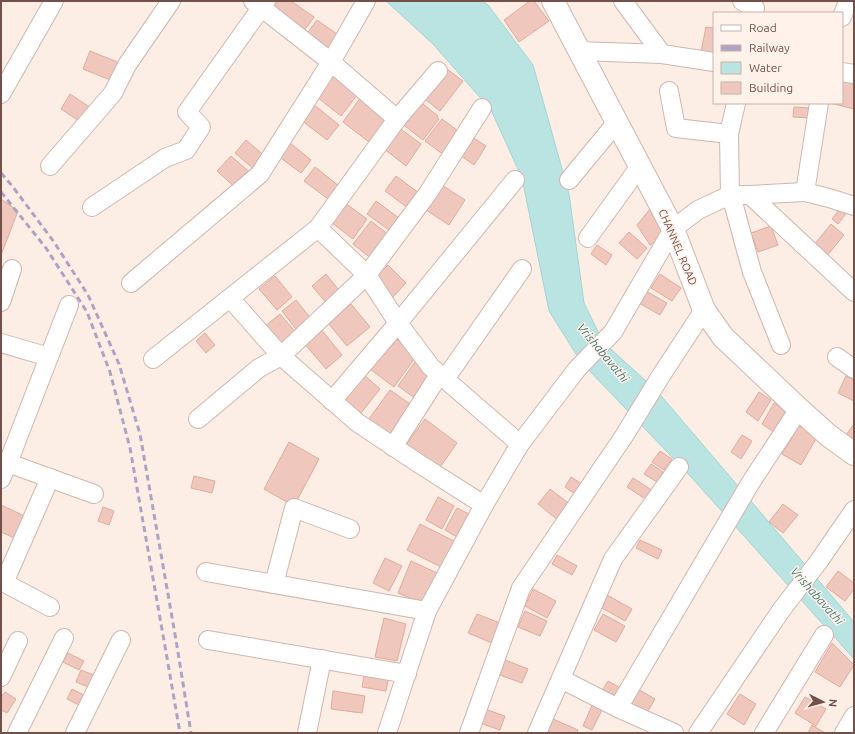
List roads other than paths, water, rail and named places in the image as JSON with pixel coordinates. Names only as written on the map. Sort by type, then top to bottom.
[{"type":"street","points":[[1,94],[54,1]]},
{"type":"street","points":[[50,166],[113,93],[127,65],[171,1]]},
{"type":"street","points":[[131,283],[260,174],[331,62],[366,1]]},
{"type":"street","name":"CHANNEL ROAD","points":[[553,1],[673,229],[704,310],[723,338],[828,435],[854,454]]},
{"type":"street","points":[[623,1],[662,54]]},
{"type":"street","points":[[843,14],[848,1]]},
{"type":"street","points":[[92,207],[165,158],[186,150],[201,127],[187,112],[260,3],[397,118]]},
{"type":"street","points":[[579,51],[662,54],[713,62]]},
{"type":"street","points":[[153,359],[318,228],[397,118],[438,71]]},
{"type":"street","points":[[843,72],[854,74]]},
{"type":"street","points":[[669,91],[676,128],[729,134]]},
{"type":"street","points":[[736,104],[729,134],[730,195],[752,272],[781,345]]},
{"type":"street","points":[[805,192],[819,104]]},
{"type":"street","points":[[198,419],[259,368],[281,356],[367,275],[428,193],[482,108]]},
{"type":"street","points":[[569,180],[617,122]]},
{"type":"street","points":[[588,238],[640,166]]},
{"type":"street","points":[[332,401],[515,180]]},
{"type":"street","points":[[387,733],[427,610],[484,505],[520,444],[577,368],[613,332],[673,229],[698,210],[730,195],[805,192],[854,206]]},
{"type":"street","points":[[750,195],[854,292]]},
{"type":"street","points":[[318,228],[367,275],[398,323],[431,368],[520,444]]},
{"type":"street","points":[[1,302],[12,269]]},
{"type":"street","points":[[392,447],[522,270]]},
{"type":"street","points":[[230,298],[281,356],[358,423],[392,447],[484,505]]},
{"type":"street","points":[[69,305],[5,471],[50,478],[94,494]]},
{"type":"street","points":[[469,733],[520,588],[624,436],[704,310]]},
{"type":"street","points":[[1,342],[49,357]]},
{"type":"street","points":[[837,357],[854,369]]},
{"type":"street","points":[[618,708],[750,482],[799,409]]},
{"type":"street","points":[[537,733],[613,559],[679,467]]},
{"type":"street","points":[[50,478],[3,582],[50,607]]},
{"type":"street","points":[[274,584],[294,508],[350,529]]},
{"type":"street","points":[[698,733],[782,609],[854,510]]},
{"type":"street","points":[[206,572],[427,610]]},
{"type":"street","points":[[764,733],[824,635]]},
{"type":"street","points":[[17,733],[64,638]]},
{"type":"street","points":[[75,733],[121,640]]},
{"type":"street","points":[[208,640],[407,674]]},
{"type":"street","points":[[1,677],[18,641]]},
{"type":"street","points":[[307,733],[322,659]]},
{"type":"street","points":[[561,679],[618,708],[674,733]]},
{"type":"street","points":[[844,733],[854,716]]},
{"type":"water","name":"Vrishabavathi","points":[[386,1],[482,1],[488,5],[533,65],[569,194],[584,303],[603,342],[657,391],[854,622],[854,659],[692,478],[581,362],[549,311],[522,178],[491,110],[433,44]]},
{"type":"railway","points":[[1,173],[54,242],[88,295],[119,364],[140,434],[191,733]]},
{"type":"railway","points":[[1,192],[46,248],[87,312],[110,372],[130,448],[180,733]]}]
